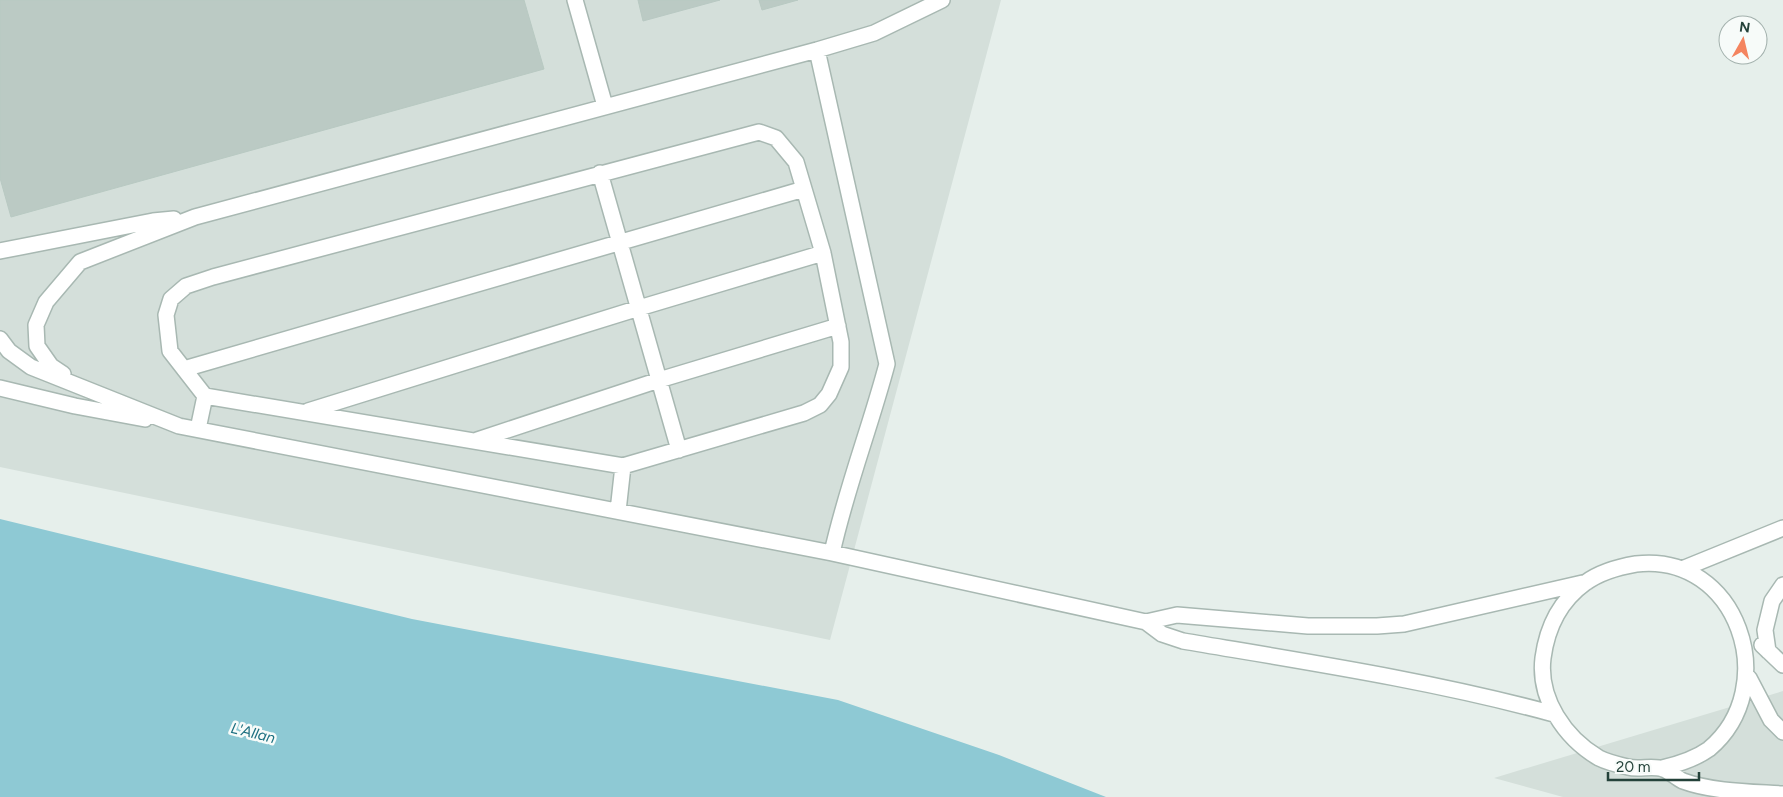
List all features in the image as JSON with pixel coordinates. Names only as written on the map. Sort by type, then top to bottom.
[{"type":"lane","points":[[575,0],[606,106]]},
{"type":"lane","points":[[81,386],[51,366],[37,346],[36,325],[46,302],[80,262],[195,217],[817,50],[874,32],[942,0]]},
{"type":"lane","points":[[817,50],[887,364],[877,402],[841,514],[832,553]]},
{"type":"lane","points":[[759,132],[776,138],[796,162],[804,189],[823,253],[842,342],[841,367],[829,394],[820,405],[804,413],[623,466],[205,396],[170,351],[166,316],[171,299],[186,286],[600,173],[759,132]]},
{"type":"lane","points":[[600,173],[679,450]]},
{"type":"lane","points":[[184,369],[804,189]]},
{"type":"lane","points":[[0,252],[153,221],[195,217]]},
{"type":"lane","points":[[306,412],[639,308],[823,253]]},
{"type":"lane","points":[[476,441],[659,380],[838,326]]},
{"type":"lane","points":[[0,339],[9,351],[31,366],[179,426]]},
{"type":"lane","points":[[0,388],[74,406],[832,553],[1146,622],[1162,634],[1183,641],[1474,694],[1554,714]]},
{"type":"lane","points":[[198,429],[205,396]]},
{"type":"lane","points":[[618,511],[623,466]]},
{"type":"lane","points":[[1682,569],[1783,528]]},
{"type":"lane","points":[[1146,622],[1177,615],[1308,626],[1404,624],[1586,582],[1617,567],[1649,563],[1682,569],[1708,583],[1728,602],[1742,627],[1748,644],[1750,661],[1746,695],[1740,710],[1721,738],[1708,749],[1694,757],[1662,768],[1630,768],[1600,758],[1574,740],[1554,714],[1546,691],[1542,666],[1546,642],[1554,618],[1568,598],[1586,582]]},
{"type":"lane","points":[[1768,651],[1766,630],[1772,601],[1783,585]]},
{"type":"lane","points":[[1742,627],[1783,665]]},
{"type":"lane","points":[[1749,678],[1770,720],[1783,732]]},
{"type":"lane","points":[[1662,768],[1682,781],[1690,783],[1724,790],[1783,794]]},
{"type":"shaded area","points":[[0,0],[1001,0],[830,640],[0,467]]},
{"type":"shaded area","points":[[1783,691],[1783,797],[1563,797],[1494,778]]},
{"type":"water","name":"L'Allan","points":[[0,519],[412,619],[838,700],[999,755],[1106,797],[0,797]]},
{"type":"building","points":[[0,0],[524,0],[544,69],[11,217],[0,178]]},
{"type":"building","points":[[638,0],[720,0],[643,21]]},
{"type":"building","points":[[759,0],[798,0],[762,10]]}]
